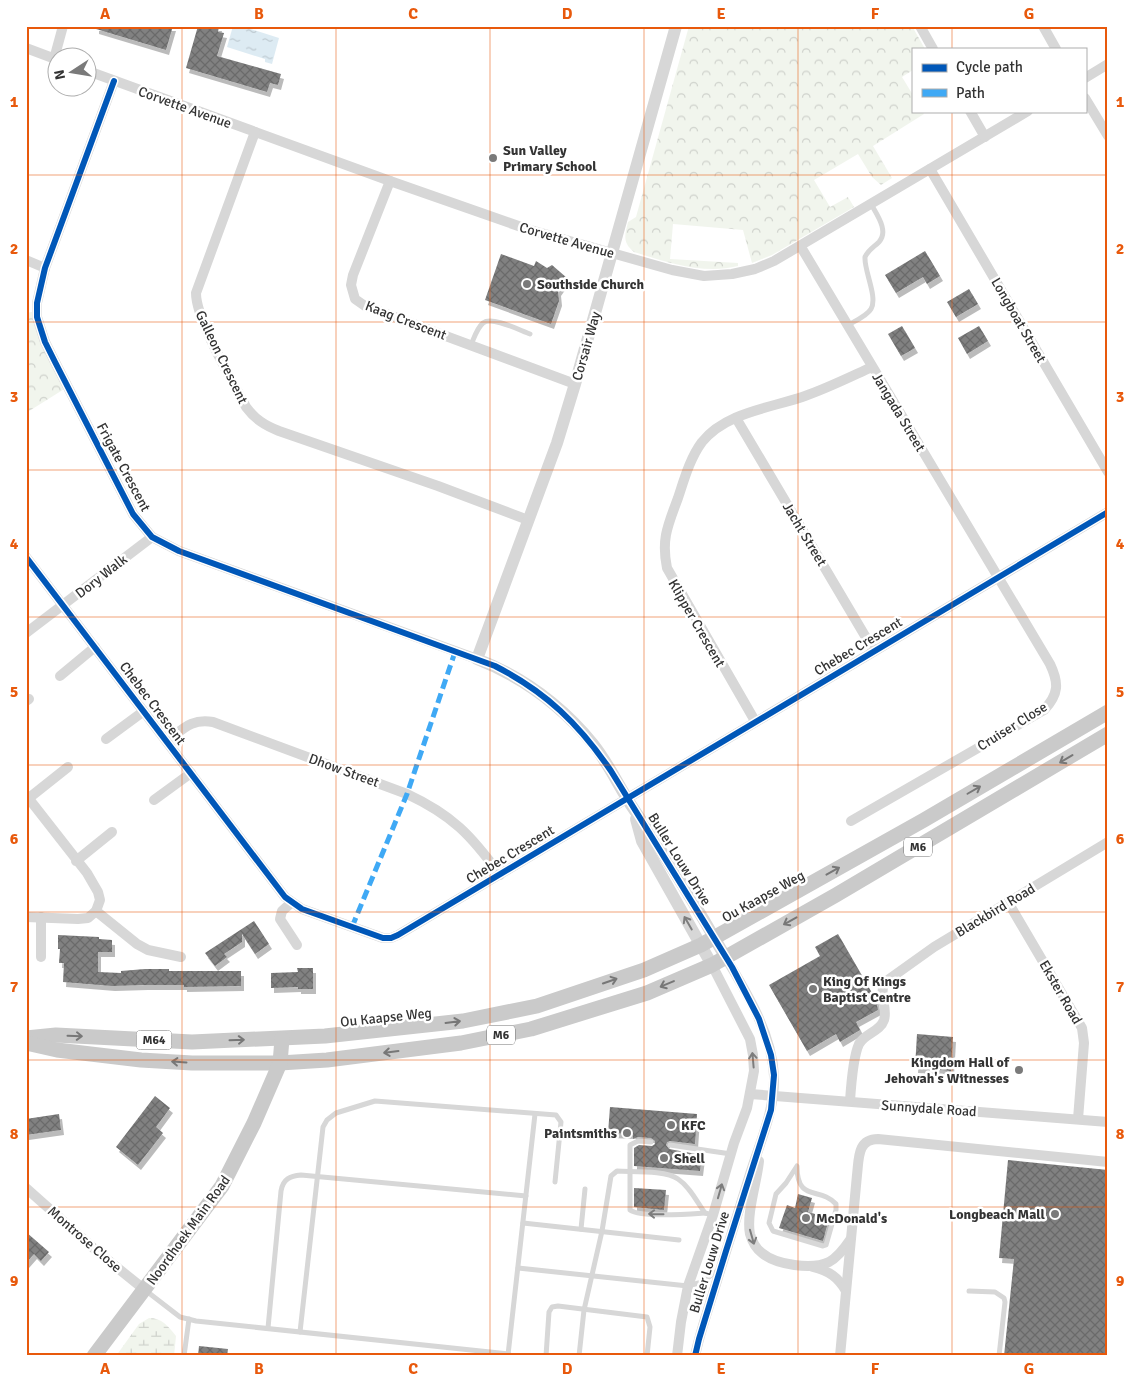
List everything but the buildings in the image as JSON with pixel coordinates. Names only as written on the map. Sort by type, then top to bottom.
[{"type":"main road","name":"Ou Kaapse Weg","points":[[26,1038],[56,1035],[192,1042],[282,1039],[463,1021],[537,1006],[644,970],[715,938],[907,830],[1108,712]]},
{"type":"main road","name":"M6","points":[[280,1063],[327,1060],[462,1044],[531,1029],[648,993],[726,958],[1108,734]]},
{"type":"main road","name":"Noordhoek Main Road","points":[[94,1356],[222,1186],[251,1130],[280,1063],[282,1039]]},
{"type":"main road","name":"M64","points":[[26,1043],[57,1050],[141,1060],[192,1063],[280,1063]]},
{"type":"street","points":[[58,48],[63,26]]},
{"type":"street","name":"Corsair Way","points":[[477,660],[557,443],[676,26]]},
{"type":"street","points":[[920,26],[932,48]]},
{"type":"street","points":[[1043,26],[1055,48]]},
{"type":"street","points":[[26,48],[48,57]]},
{"type":"street","points":[[1086,77],[1108,64]]},
{"type":"street","name":"Corvette Avenue","points":[[98,75],[528,229],[672,270],[704,276],[732,274],[755,269],[774,261],[801,247],[1026,112]]},
{"type":"street","name":"Frigate Crescent","points":[[114,81],[45,268],[37,303],[37,317],[45,342],[122,496],[133,514],[152,537],[179,551],[477,660]]},
{"type":"street","points":[[1086,100],[1108,136]]},
{"type":"street","points":[[971,112],[985,137]]},
{"type":"street","name":"Galleon Crescent","points":[[254,132],[196,293],[196,301],[203,322],[246,407],[255,419],[279,431],[438,486],[528,520]]},
{"type":"street","name":"Longboat Street","points":[[930,169],[1108,472]]},
{"type":"street","name":"Kaag Crescent","points":[[390,181],[353,275],[351,284],[355,299],[365,306],[575,384]]},
{"type":"street","name":"Jangada Street","points":[[801,247],[998,578]]},
{"type":"street","points":[[26,260],[45,268]]},
{"type":"street","name":"Klipper Crescent","points":[[755,721],[674,584],[667,568],[663,551],[666,532],[695,455],[702,442],[711,433],[736,418],[804,396],[872,367]]},
{"type":"street","name":"Jacht Street","points":[[736,418],[874,651]]},
{"type":"street","name":"Chebec Crescent","points":[[26,557],[279,890],[291,903],[302,909],[375,936],[391,938],[630,803],[755,721],[1108,512]]},
{"type":"street","name":"Dory Walk","points":[[26,633],[152,537]]},
{"type":"street","name":"Cruiser Close","points":[[851,821],[1044,710],[1052,701],[1056,691],[1056,675],[998,578]]},
{"type":"street","points":[[60,676],[95,647]]},
{"type":"street","name":"Buller Louw Drive","points":[[477,660],[502,670],[529,685],[569,717],[593,744],[715,938],[759,1019],[767,1040],[774,1075],[773,1096],[762,1138],[712,1294],[695,1356]]},
{"type":"street","points":[[106,739],[144,711]]},
{"type":"street","name":"Dhow Street","points":[[166,741],[196,721],[213,722],[407,794],[430,804],[453,820],[482,850],[500,875]]},
{"type":"street","points":[[26,917],[88,918],[96,911],[100,900],[98,892],[87,873],[28,796],[68,767]]},
{"type":"street","points":[[154,800],[191,773]]},
{"type":"street","name":"Buller Louw Drive","points":[[630,803],[642,841],[712,965],[750,1039],[753,1054],[754,1070],[747,1108],[709,1214],[688,1286],[677,1356]]},
{"type":"street","points":[[76,861],[112,832]]},
{"type":"street","name":"Blackbird Road","points":[[850,1102],[853,1072],[860,1044],[880,1027],[884,1020],[882,988],[885,982],[934,947],[1108,842]]},
{"type":"street","name":"Ekster Road","points":[[1008,902],[1082,1028],[1084,1043],[1078,1119]]},
{"type":"street","points":[[291,903],[282,911],[280,919],[297,945]]},
{"type":"street","points":[[96,911],[137,944],[148,950],[181,957]]},
{"type":"street","points":[[41,918],[41,957]]},
{"type":"street","name":"Sunnydale Road","points":[[750,1094],[1108,1122]]},
{"type":"street","points":[[762,1138],[757,1180],[749,1219],[750,1233],[754,1244],[762,1254],[781,1262],[810,1266],[835,1275],[846,1291]]},
{"type":"street","points":[[840,1356],[850,1239],[861,1150],[864,1144],[871,1139],[1108,1162]]},
{"type":"street","name":"Montrose Close","points":[[26,1188],[99,1253],[145,1290]]},
{"type":"street","points":[[810,1266],[829,1262],[838,1255],[850,1239]]},
{"type":"street","points":[[701,1356],[712,1294]]},
{"type":"lane","points":[[848,325],[867,313],[872,307],[872,296],[865,257],[880,241],[883,232],[871,204]]},
{"type":"lane","points":[[471,345],[481,325],[488,321],[496,321],[530,334]]},
{"type":"lane","points":[[300,1332],[323,1127],[327,1120],[336,1113],[375,1101],[556,1115],[561,1121],[555,1182]]},
{"type":"lane","points":[[145,1290],[180,1317],[189,1319],[508,1355],[535,1114]]},
{"type":"lane","points":[[651,1142],[635,1142],[630,1146],[630,1208],[632,1211],[637,1214],[709,1214]]},
{"type":"lane","points":[[670,1145],[730,1154]]},
{"type":"lane","points":[[797,1166],[799,1182],[804,1189],[830,1199],[836,1204],[828,1243],[825,1246],[773,1231],[769,1224],[776,1194],[797,1166]]},
{"type":"lane","points":[[579,1356],[584,1310],[602,1231],[611,1176],[617,1171],[658,1174],[677,1178],[709,1214]]},
{"type":"lane","points":[[268,1328],[282,1184],[286,1179],[294,1176],[317,1176],[526,1196]]},
{"type":"lane","points":[[581,1229],[586,1189]]},
{"type":"lane","points":[[523,1223],[679,1240]]},
{"type":"lane","points":[[518,1268],[688,1286],[702,1282],[720,1270]]},
{"type":"lane","points":[[969,1291],[994,1292],[1004,1298],[999,1356]]},
{"type":"lane","points":[[546,1356],[549,1312],[552,1307],[558,1306],[646,1316],[650,1327],[647,1356]]},
{"type":"lane","points":[[184,1356],[189,1319]]},
{"type":"green space","points":[[689,26],[912,26],[924,48],[912,48],[912,71],[902,77],[912,93],[912,112],[923,112],[924,114],[873,146],[892,178],[881,185],[872,177],[858,154],[814,180],[830,207],[848,197],[854,207],[772,255],[752,263],[743,230],[673,224],[670,259],[738,263],[738,266],[712,269],[685,266],[634,252],[626,242],[625,235],[628,222],[636,217]]},
{"type":"green space","points":[[37,311],[69,386],[26,413],[26,313]]},
{"type":"green space","points":[[149,1318],[161,1321],[176,1336],[174,1356],[116,1356],[139,1324]]},
{"type":"water","points":[[233,26],[241,26],[279,38],[272,64],[265,62],[265,59],[227,47]]},
{"type":"marked path","points":[[352,927],[407,794],[455,652]]},
{"type":"cycle path","points":[[114,81],[45,268],[37,303],[37,317],[45,342],[133,514],[152,537],[179,551],[495,666],[546,698],[587,738],[611,771],[732,967],[759,1019],[771,1055],[774,1075],[771,1110],[695,1356]]},
{"type":"cycle path","points":[[26,557],[285,897],[302,909],[383,938],[391,938],[1108,512]]},
{"type":"place","name":"Sun Valley Primary School","points":[[493,158]]},
{"type":"place","name":"Southside Church","points":[[527,284]]},
{"type":"place","name":"King Of Kings Baptist Centre","points":[[813,989]]},
{"type":"place","name":"Kingdom Hall of Jehovah's Witnesses","points":[[1019,1070]]},
{"type":"place","name":"KFC","points":[[671,1125]]},
{"type":"place","name":"Paintsmiths","points":[[627,1133]]},
{"type":"place","name":"Shell","points":[[664,1158]]},
{"type":"place","name":"Longbeach Mall","points":[[1055,1214]]},
{"type":"place","name":"McDonald's","points":[[806,1218]]}]
